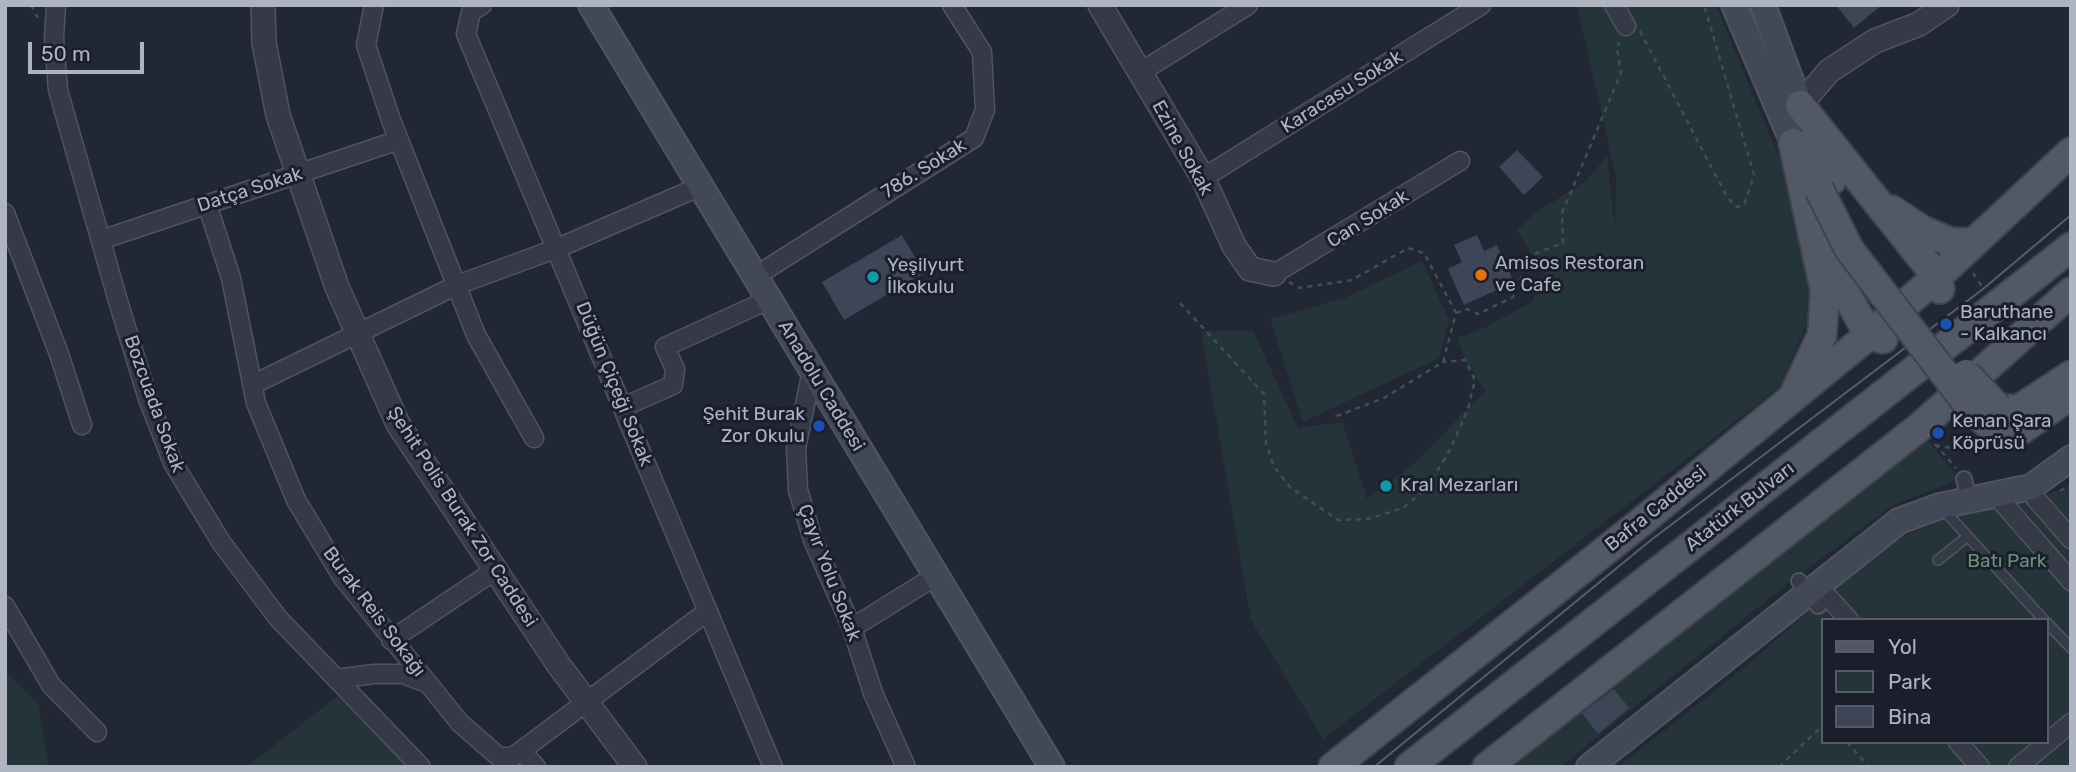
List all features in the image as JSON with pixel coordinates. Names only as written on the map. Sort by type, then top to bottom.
[{"type":"main road","name":"Anadolu Caddesi","points":[[591,5],[1048,763]]},
{"type":"main road","points":[[1734,5],[1793,143],[1825,291],[1822,335],[1793,398]]},
{"type":"main road","points":[[1763,5],[1800,105],[1825,185]]},
{"type":"main road","points":[[1800,105],[1938,283]]},
{"type":"main road","points":[[1793,143],[1982,394],[2004,432],[2021,429],[2071,395]]},
{"type":"main road","name":"Bafra Caddesi","points":[[1362,767],[1803,408],[1876,337],[1938,283],[1967,250],[2071,152]]},
{"type":"main road","points":[[1868,194],[1922,230],[1967,250]]},
{"type":"main road","points":[[1814,236],[1876,337]]},
{"type":"main road","name":"Atatürk Bulvarı","points":[[1409,767],[2071,247]]},
{"type":"main road","points":[[1487,767],[1928,435],[2071,292]]},
{"type":"main road","name":"Bafra Caddesi","points":[[1333,767],[1793,398],[1876,337]]},
{"type":"main road","points":[[1996,418],[2018,410],[2071,374]]},
{"type":"main road","points":[[1590,767],[1813,594],[1899,522],[1968,496],[2031,487],[2071,458]]},
{"type":"street","name":"Bozcuada Sokak","points":[[56,5],[54,37],[58,90],[148,399],[173,463],[222,542],[270,607],[421,767]]},
{"type":"street","name":"Şehit Polis Burak Zor Caddesi","points":[[263,5],[264,43],[278,115],[356,333],[398,424],[494,571],[635,767]]},
{"type":"street","points":[[374,5],[366,45],[400,140],[476,335],[534,438]]},
{"type":"street","name":"Düğün Çiçeği Sokak","points":[[482,5],[471,12],[466,34],[558,247],[773,767]]},
{"type":"street","name":"786. Sokak","points":[[754,277],[974,138],[985,110],[982,52],[952,5]]},
{"type":"street","name":"Ezine Sokak","points":[[1100,5],[1203,178],[1229,237],[1250,269],[1274,274]]},
{"type":"street","points":[[1139,73],[1248,5]]},
{"type":"street","name":"Karacasu Sokak","points":[[1203,178],[1452,13],[1481,5]]},
{"type":"street","points":[[1615,5],[1626,26]]},
{"type":"street","points":[[1800,105],[1829,71],[1875,41],[1919,24],[1947,5]]},
{"type":"street","name":"Datça Sokak","points":[[100,240],[400,140]]},
{"type":"street","name":"Can Sokak","points":[[1274,274],[1460,161]]},
{"type":"street","points":[[252,384],[457,285],[558,247],[701,186]]},
{"type":"street","name":"Burak Reis Sokağı","points":[[207,204],[231,278],[252,384],[272,448],[296,500],[343,578],[391,640],[485,748],[499,757],[512,757],[521,751]]},
{"type":"street","points":[[5,214],[59,354],[82,425]]},
{"type":"street","points":[[623,407],[673,385],[675,369],[665,347],[768,300]]},
{"type":"street","name":"Çayır Yolu Sokak","points":[[812,372],[796,449],[798,490],[813,540],[852,628],[873,693],[906,767]]},
{"type":"street","points":[[1994,493],[2071,581]]},
{"type":"street","points":[[2036,499],[2071,539]]},
{"type":"street","points":[[391,640],[494,571]]},
{"type":"street","points":[[852,628],[937,575]]},
{"type":"street","points":[[1813,594],[1846,618]]},
{"type":"street","points":[[5,606],[51,685],[97,732]]},
{"type":"street","points":[[536,767],[521,751],[708,611]]},
{"type":"street","points":[[336,679],[374,674],[403,674],[427,683]]},
{"type":"street","points":[[2048,742],[2071,723]]},
{"type":"street","points":[[1960,744],[1980,767]]},
{"type":"street","points":[[2018,767],[2046,744]]},
{"type":"lane","points":[[1940,506],[2042,618]]},
{"type":"lane","points":[[1938,560],[1967,537]]},
{"type":"lane","points":[[2048,624],[2071,648]]},
{"type":"path","points":[[1457,313],[1467,309],[1479,314],[1513,297],[1522,275],[1518,260],[1563,243],[1562,213],[1621,73],[1617,48],[1626,26],[1639,27],[1727,197],[1737,207],[1744,205],[1755,175],[1704,5]]},
{"type":"path","points":[[1274,274],[1300,288],[1352,280],[1408,248],[1423,253],[1457,313],[1443,362]]},
{"type":"path","points":[[1967,250],[1995,309]]},
{"type":"path","points":[[1180,303],[1264,394],[1266,443],[1273,467],[1290,487],[1338,520],[1368,519],[1403,508],[1426,489],[1455,440],[1468,409],[1475,380],[1465,360],[1443,362],[1384,398],[1334,417]]},
{"type":"path","points":[[1928,435],[1966,451],[1976,446],[1996,418]]},
{"type":"path","points":[[1928,435],[1968,496]]},
{"type":"path","points":[[1779,767],[1820,728]]},
{"type":"path","points":[[1849,744],[1869,767]]},
{"type":"green space","points":[[1577,5],[1716,5],[1791,187],[1812,311],[1780,387],[1323,739],[1251,620],[1201,331],[1253,331],[1298,428],[1342,422],[1367,499],[1415,463],[1485,391],[1465,360],[1457,338],[1482,329],[1532,302],[1544,272],[1517,231],[1535,213],[1585,182],[1607,156],[1615,229],[1616,177]]},
{"type":"green space","points":[[1422,261],[1449,320],[1439,358],[1303,422],[1270,319],[1345,298]]},
{"type":"green space","points":[[1928,441],[1960,479],[1893,505],[1787,584],[1560,767],[1485,767]]},
{"type":"green space","name":"Batı Park","points":[[2071,485],[2071,767],[1618,767],[1745,667],[1888,542],[1972,509],[2036,499]]},
{"type":"green space","points":[[5,671],[38,704],[49,767],[5,767]]},
{"type":"green space","points":[[338,696],[409,767],[246,767]]},
{"type":"building","points":[[1836,5],[1882,5],[1854,28]]},
{"type":"building","points":[[1517,150],[1543,177],[1524,195],[1499,167]]},
{"type":"building","name":"Yeşilyurt İlkokulu","points":[[902,235],[924,273],[844,320],[822,282]]},
{"type":"building","name":"Amisos Restoran ve Cafe","points":[[1477,235],[1484,251],[1497,245],[1514,282],[1464,305],[1448,269],[1462,262],[1454,245]]},
{"type":"building","points":[[1614,689],[1629,708],[1598,734],[1582,713]]},
{"type":"tram line","points":[[1374,767],[1651,540],[1983,289],[2071,215]]},
{"type":"place","name":"Amisos Restoran ve Cafe","points":[[1481,275]]},
{"type":"place","name":"Yeşilyurt İlkokulu","points":[[873,277]]},
{"type":"place","name":"Baruthane - Kalkancı","points":[[1946,324]]},
{"type":"place","name":"Şehit Burak Zor Okulu","points":[[819,426]]},
{"type":"place","name":"Kenan Şara Köprüsü","points":[[1938,433]]},
{"type":"place","name":"Kral Mezarları","points":[[1386,486]]}]
